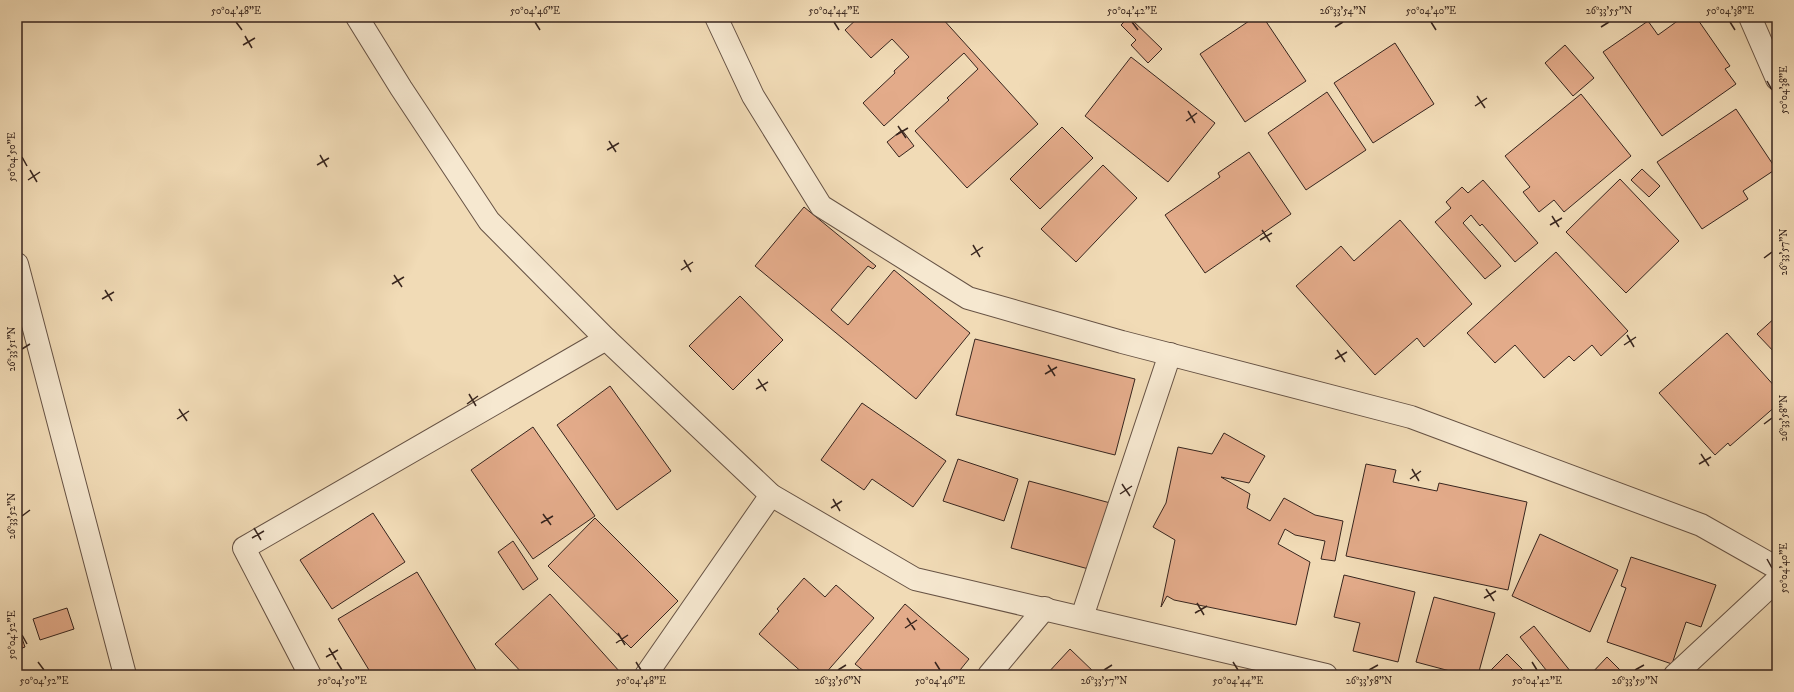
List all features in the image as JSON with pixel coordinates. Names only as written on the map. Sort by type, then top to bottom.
[{"type":"street","points":[[357,17],[401,88],[489,221],[606,339],[771,495],[915,579],[1082,617],[1293,672],[1326,675]]},
{"type":"street","points":[[716,17],[753,96],[821,206],[968,298],[1122,342],[1411,417],[1701,525],[1777,568]]},
{"type":"street","points":[[1750,17],[1777,79]]},
{"type":"street","points":[[17,264],[125,675]]},
{"type":"street","points":[[310,675],[244,548],[606,339]]},
{"type":"street","points":[[1082,617],[1170,354]]},
{"type":"street","points":[[646,675],[771,495]]},
{"type":"street","points":[[1675,675],[1777,580]]},
{"type":"street","points":[[989,675],[1045,608]]},
{"type":"building","points":[[859,17],[941,17],[1038,124],[967,188],[915,131],[949,100],[947,98],[978,69],[964,53],[884,126],[863,103],[895,73],[894,71],[909,57],[892,39],[871,58],[845,30]]},
{"type":"building","points":[[1129,17],[1162,49],[1148,63],[1131,45],[1136,40],[1121,25]]},
{"type":"building","points":[[1255,17],[1263,17],[1306,81],[1245,122],[1200,54]]},
{"type":"building","points":[[1683,17],[1696,17],[1730,66],[1725,69],[1736,84],[1662,136],[1603,52],[1648,21],[1658,35]]},
{"type":"building","points":[[1395,43],[1434,104],[1373,143],[1334,83]]},
{"type":"building","points":[[1565,45],[1594,78],[1573,96],[1545,63]]},
{"type":"building","points":[[1131,57],[1215,123],[1168,182],[1085,116]]},
{"type":"building","points":[[1327,92],[1366,150],[1306,190],[1268,133]]},
{"type":"building","points":[[1581,94],[1631,156],[1564,212],[1554,200],[1539,212],[1523,192],[1530,187],[1505,156]]},
{"type":"building","points":[[1736,109],[1776,169],[1743,191],[1748,199],[1702,229],[1657,162]]},
{"type":"building","points":[[1062,127],[1093,158],[1040,209],[1010,179]]},
{"type":"building","points":[[902,130],[914,146],[899,157],[887,142]]},
{"type":"building","points":[[1249,152],[1291,214],[1205,273],[1165,215],[1220,177],[1218,173]]},
{"type":"building","points":[[1103,165],[1137,198],[1076,262],[1041,229]]},
{"type":"building","points":[[1642,169],[1660,186],[1649,197],[1631,180]]},
{"type":"building","points":[[1620,179],[1679,241],[1626,293],[1566,232]]},
{"type":"building","points":[[1483,180],[1538,243],[1515,262],[1482,224],[1480,226],[1471,215],[1463,223],[1501,266],[1485,279],[1435,222],[1451,208],[1446,202],[1462,187],[1468,193]]},
{"type":"building","points":[[804,207],[876,266],[873,269],[868,266],[831,310],[848,325],[894,270],[970,333],[916,399],[755,266]]},
{"type":"building","points":[[1400,220],[1472,304],[1424,347],[1417,338],[1375,375],[1296,286],[1341,246],[1354,261]]},
{"type":"building","points":[[1556,252],[1628,331],[1601,356],[1592,345],[1574,361],[1569,356],[1544,378],[1515,345],[1495,363],[1467,333]]},
{"type":"building","points":[[740,296],[783,340],[733,390],[689,346]]},
{"type":"building","points":[[1777,316],[1777,355],[1757,334]]},
{"type":"building","points":[[1727,333],[1777,389],[1777,405],[1730,446],[1728,443],[1715,455],[1659,393]]},
{"type":"building","points":[[975,339],[1135,379],[1115,455],[956,415]]},
{"type":"building","points":[[610,386],[671,471],[617,510],[557,425]]},
{"type":"building","points":[[862,403],[946,461],[913,507],[872,479],[864,490],[821,460]]},
{"type":"building","points":[[533,427],[595,516],[533,559],[471,470]]},
{"type":"building","points":[[1224,433],[1265,456],[1249,483],[1221,477],[1250,494],[1247,508],[1270,521],[1284,498],[1315,515],[1343,521],[1335,561],[1321,559],[1325,541],[1295,535],[1285,529],[1278,544],[1310,562],[1296,625],[1174,600],[1167,596],[1161,607],[1175,540],[1153,527],[1166,503],[1178,447],[1212,454]]},
{"type":"building","points":[[958,459],[1018,479],[1004,521],[943,501]]},
{"type":"building","points":[[1366,464],[1396,470],[1393,482],[1437,491],[1439,483],[1527,502],[1508,590],[1346,556]]},
{"type":"building","points":[[1029,481],[1114,504],[1096,571],[1011,548]]},
{"type":"building","points":[[373,513],[405,562],[332,609],[300,560]]},
{"type":"building","points":[[595,518],[678,601],[631,648],[548,566]]},
{"type":"building","points":[[1540,534],[1618,570],[1590,632],[1512,596]]},
{"type":"building","points":[[513,541],[538,579],[523,590],[498,552]]},
{"type":"building","points":[[1631,557],[1716,585],[1701,627],[1686,622],[1672,664],[1607,642],[1626,588],[1621,586]]},
{"type":"building","points":[[417,572],[479,675],[372,675],[338,619]]},
{"type":"building","points":[[1344,575],[1415,592],[1398,662],[1353,651],[1360,623],[1334,617]]},
{"type":"building","points":[[804,578],[825,597],[836,585],[874,618],[824,675],[805,675],[759,634],[779,611],[777,609]]},
{"type":"building","points":[[550,594],[620,672],[617,675],[524,675],[495,644]]},
{"type":"building","points":[[1434,597],[1495,613],[1478,675],[1465,675],[1416,662]]},
{"type":"building","points":[[905,604],[969,659],[956,675],[869,675],[855,664]]},
{"type":"building","points":[[67,608],[74,629],[40,640],[33,619]]},
{"type":"building","points":[[17,624],[25,647],[17,650]]},
{"type":"building","points":[[1534,626],[1571,672],[1568,675],[1550,675],[1520,637]]},
{"type":"building","points":[[1070,649],[1097,675],[1046,675]]},
{"type":"building","points":[[1507,654],[1528,675],[1486,675]]},
{"type":"building","points":[[1607,657],[1625,675],[1590,675]]}]
